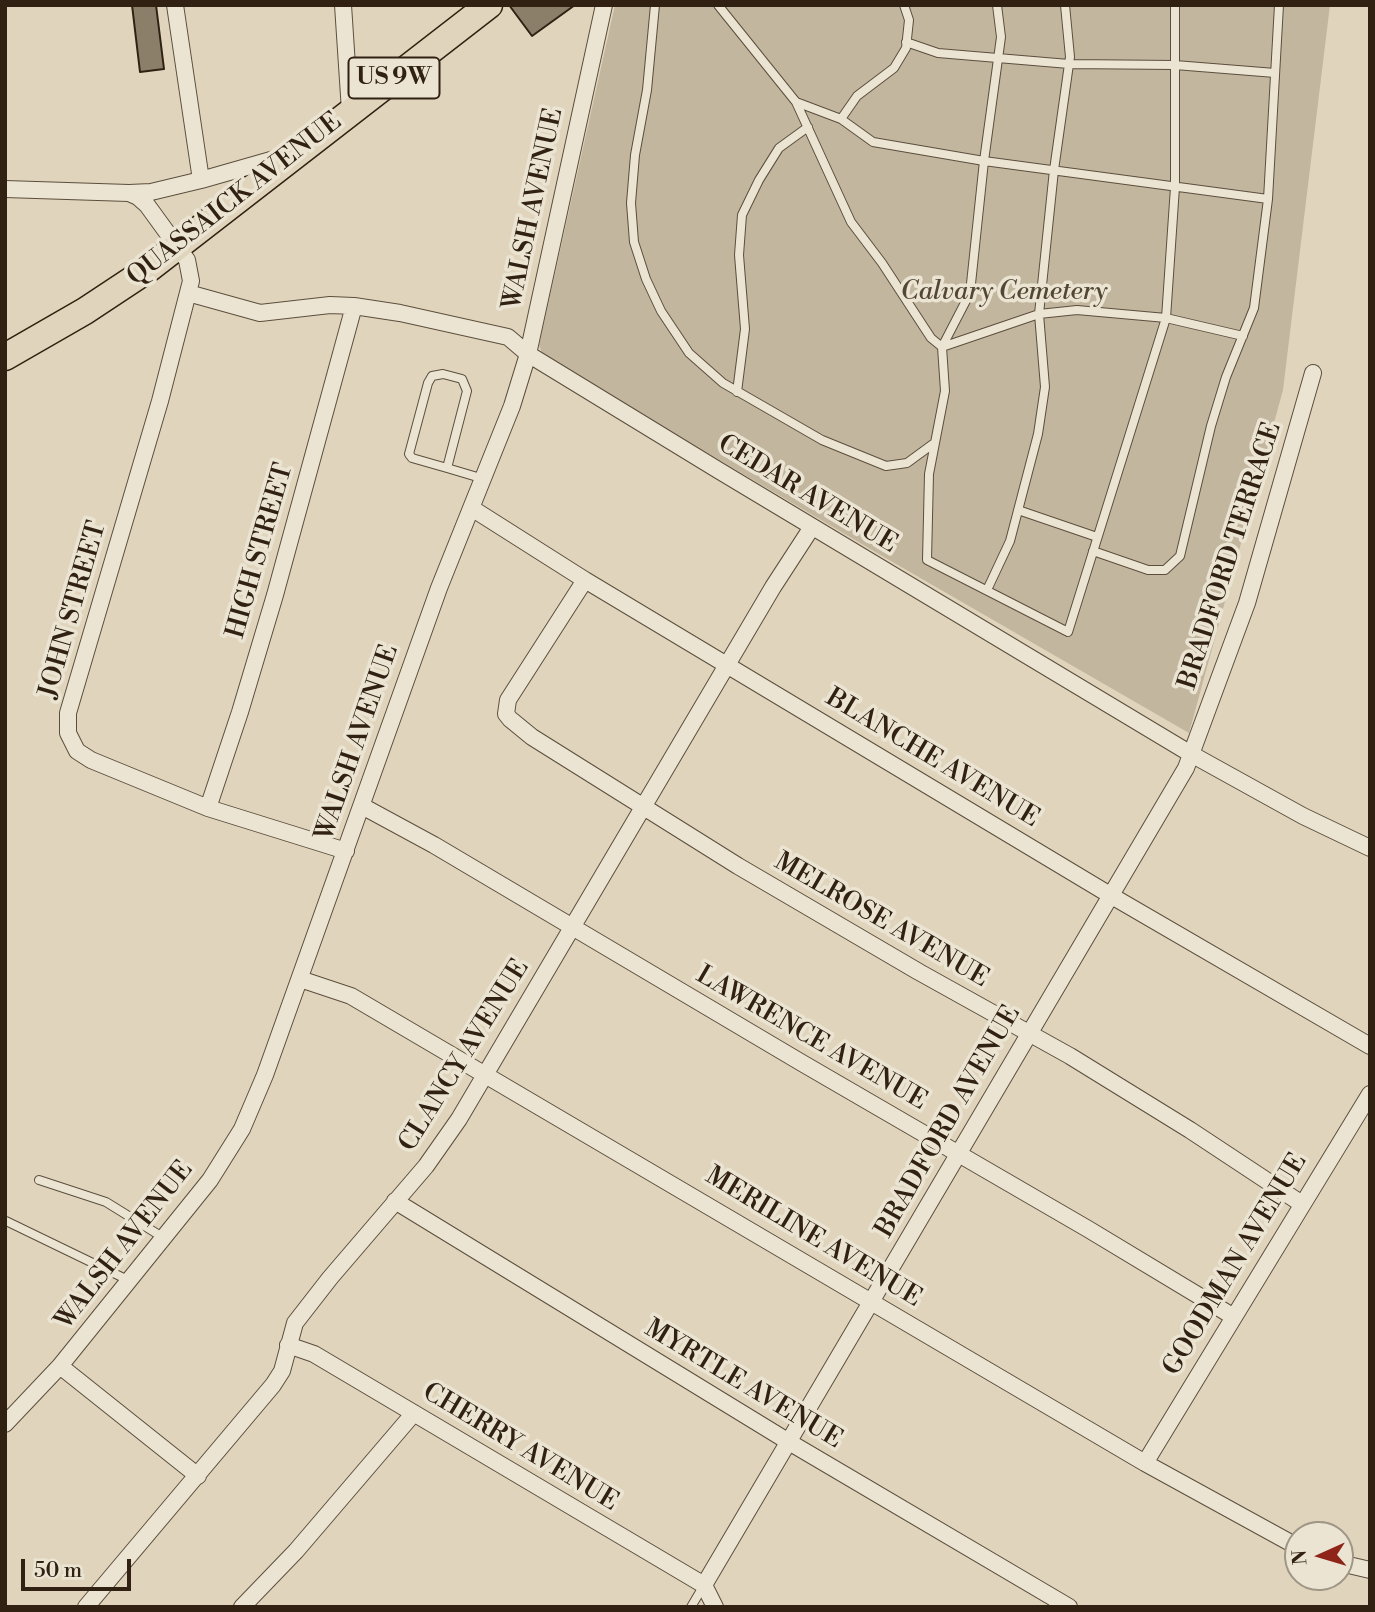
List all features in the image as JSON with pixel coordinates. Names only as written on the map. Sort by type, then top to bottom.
[{"type":"highway","name":"QUASSAICK AVENUE","points":[[5,357],[114,292],[178,247],[489,5]]},
{"type":"street","points":[[175,5],[201,180]]},
{"type":"street","points":[[343,5],[350,111]]},
{"type":"street","name":"WALSH AVENUE","points":[[5,1424],[60,1366],[210,1180],[242,1129],[265,1075],[439,588],[512,406],[527,354],[604,5]]},
{"type":"street","points":[[5,189],[151,192],[300,151]]},
{"type":"street","name":"JOHN STREET","points":[[129,193],[147,205],[187,260],[191,270],[188,293],[160,401],[68,713],[68,733],[77,751],[91,761],[208,808],[346,851]]},
{"type":"street","name":"CEDAR AVENUE","points":[[188,293],[260,313],[330,305],[354,306],[400,313],[508,337],[527,354],[1191,754],[1303,816],[1370,848]]},
{"type":"street","name":"HIGH STREET","points":[[208,808],[275,595],[354,306]]},
{"type":"street","name":"BRADFORD TERRACE","points":[[1191,754],[1247,603],[1314,373]]},
{"type":"street","name":"BLANCHE AVENUE","points":[[472,509],[585,580],[1110,895],[1370,1046]]},
{"type":"street","name":"CLANCY AVENUE","points":[[86,1607],[273,1385],[282,1371],[295,1323],[432,1157],[459,1119],[773,587],[812,527]]},
{"type":"street","name":"MELROSE AVENUE","points":[[585,580],[508,700],[506,714],[510,719],[532,737],[737,866],[1191,1130],[1302,1204]]},
{"type":"street","name":"BRADFORD AVENUE","points":[[704,1585],[1186,768],[1191,754]]},
{"type":"street","name":"LAWRENCE AVENUE","points":[[362,806],[434,845],[1234,1317]]},
{"type":"street","name":"MERILINE AVENUE","points":[[300,979],[351,996],[1145,1463],[1284,1539]]},
{"type":"street","name":"GOODMAN AVENUE","points":[[1145,1463],[1370,1094]]},
{"type":"street","name":"MYRTLE AVENUE","points":[[395,1201],[789,1442],[1069,1607]]},
{"type":"street","name":"CHERRY AVENUE","points":[[288,1345],[314,1354],[704,1585]]},
{"type":"street","points":[[60,1366],[198,1476]]},
{"type":"street","points":[[242,1607],[296,1551],[414,1413]]},
{"type":"street","points":[[704,1585],[715,1607]]},
{"type":"lane","points":[[654,5],[647,90],[635,155],[631,203],[634,242],[646,279],[661,311],[689,353],[723,383],[822,440],[886,466],[907,463],[933,444]]},
{"type":"lane","points":[[718,5],[796,102],[851,222],[882,262],[931,338],[942,347]]},
{"type":"lane","points":[[841,119],[857,96],[894,68],[905,48],[909,20],[904,5]]},
{"type":"lane","points":[[997,5],[1001,37],[970,293],[942,347],[945,391],[929,474],[928,560],[1068,632],[1166,317],[1175,187],[1175,5]]},
{"type":"lane","points":[[987,590],[1010,541],[1038,434],[1045,387],[1040,314],[1054,170],[1069,64],[1065,5]]},
{"type":"lane","points":[[1093,551],[1148,570],[1165,569],[1180,556],[1211,426],[1226,377],[1254,308],[1268,200],[1279,5]]},
{"type":"lane","points":[[906,41],[938,53],[1069,64],[1175,65],[1275,73]]},
{"type":"lane","points":[[796,102],[841,119],[873,142],[1268,200]]},
{"type":"lane","points":[[737,392],[745,329],[739,256],[742,215],[779,148],[808,127]]},
{"type":"lane","points":[[942,347],[1040,314],[1077,310],[1166,317],[1243,336]]},
{"type":"lane","points":[[447,468],[467,391],[462,379],[443,374],[432,376],[428,383],[409,452],[412,458],[484,479]]},
{"type":"lane","points":[[1018,510],[1097,537]]},
{"type":"lane","points":[[39,1180],[106,1202],[164,1238]]},
{"type":"lane","points":[[6,1221],[130,1281]]},
{"type":"lane","points":[[691,1607],[704,1585]]},
{"type":"green space","name":"Calvary Cemetery","points":[[615,5],[1330,5],[1283,390],[1189,733],[543,356],[539,345]]},
{"type":"building","points":[[132,5],[156,5],[164,69],[140,72]]},
{"type":"building","points":[[509,5],[575,5],[532,36]]}]
